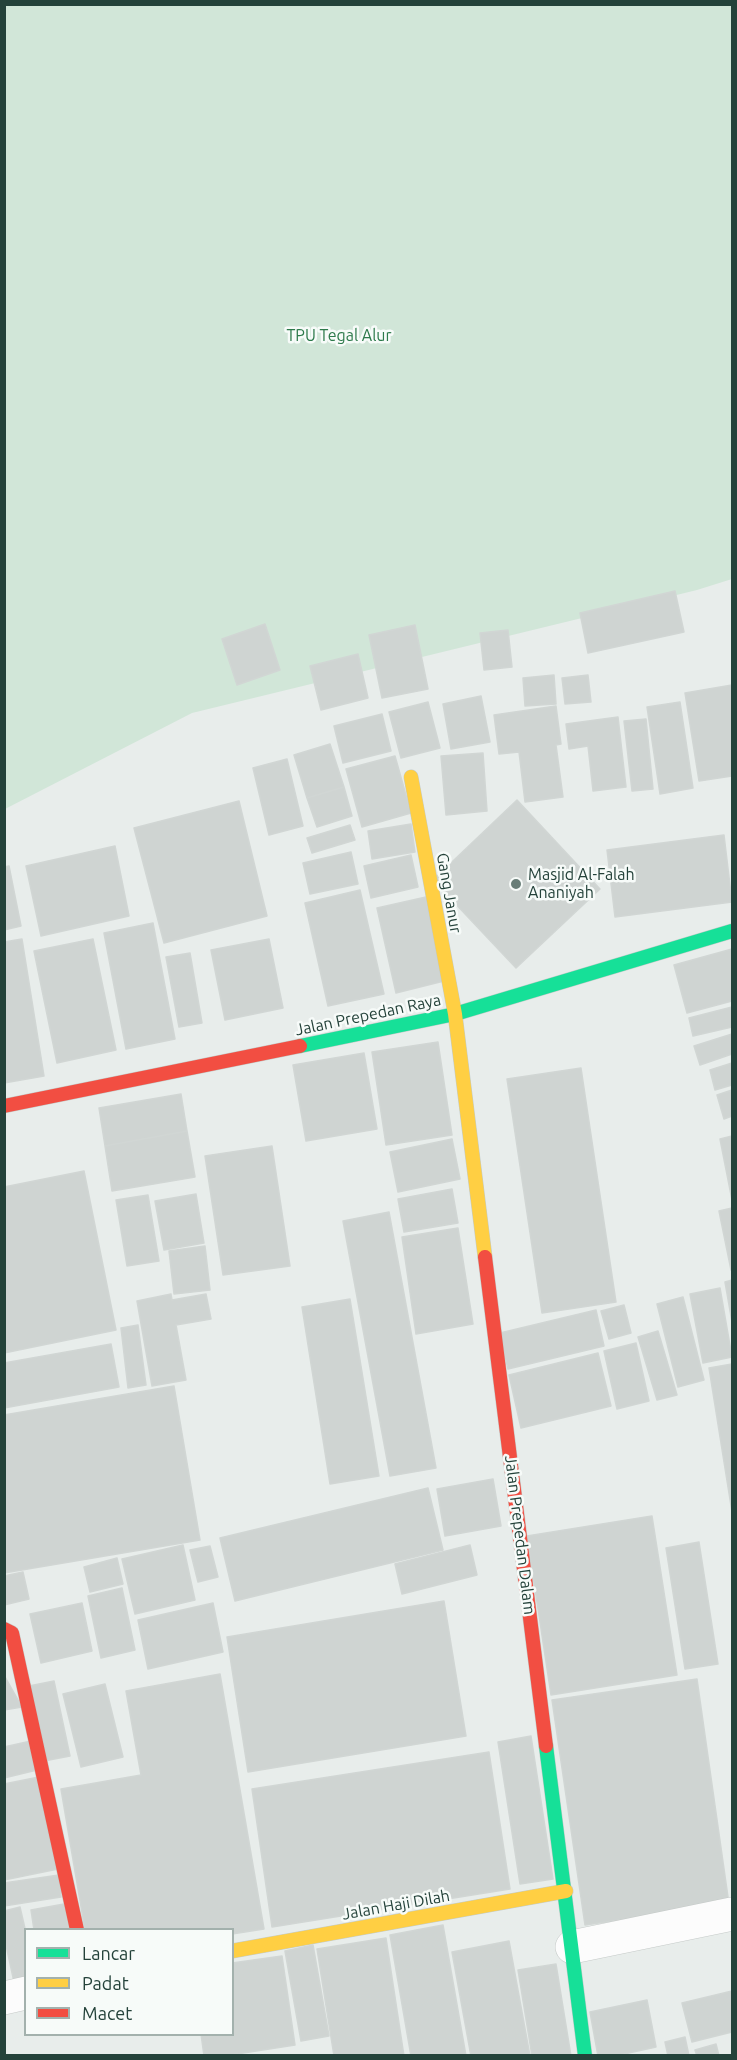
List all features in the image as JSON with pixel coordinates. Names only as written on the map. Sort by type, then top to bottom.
[{"type":"street","name":"Gang Janur","points":[[411,777],[455,1014]]},
{"type":"street","name":"Jalan Prepedan Raya","points":[[4,1106],[455,1014],[732,932]]},
{"type":"street","name":"Jalan Prepedan Dalam","points":[[455,1014],[585,2055]]},
{"type":"street","points":[[4,1629],[12,1633],[12,1671],[76,1928]]},
{"type":"street","name":"Jalan Haji Dilah","points":[[234,1951],[566,1892]]},
{"type":"street","points":[[573,1947],[732,1914]]},
{"type":"street","points":[[4,1998],[24,1993]]},
{"type":"green space","name":"TPU Tegal Alur","points":[[5,5],[732,5],[732,579],[697,590],[192,713],[5,809]]},
{"type":"building","points":[[675,591],[684,632],[588,653],[580,613]]},
{"type":"building","points":[[265,624],[280,670],[237,685],[222,639]]},
{"type":"building","points":[[415,625],[428,689],[382,698],[369,635]]},
{"type":"building","points":[[508,630],[512,667],[484,670],[480,633]]},
{"type":"building","points":[[358,654],[368,698],[321,710],[310,666]]},
{"type":"building","points":[[554,675],[556,704],[525,706],[523,678]]},
{"type":"building","points":[[588,675],[591,702],[565,704],[562,678]]},
{"type":"building","points":[[732,685],[732,776],[699,781],[685,693]]},
{"type":"building","points":[[481,696],[490,742],[451,749],[443,704]]},
{"type":"building","points":[[428,702],[440,748],[401,758],[389,712]]},
{"type":"building","points":[[680,702],[693,788],[660,794],[647,707]]},
{"type":"building","points":[[556,706],[561,744],[556,745],[563,797],[525,802],[519,752],[499,754],[494,715]]},
{"type":"building","points":[[382,714],[391,751],[343,763],[334,726]]},
{"type":"building","points":[[618,717],[626,787],[593,791],[588,746],[569,749],[566,724]]},
{"type":"building","points":[[646,719],[653,789],[632,791],[624,721]]},
{"type":"building","points":[[330,744],[344,787],[307,798],[294,755]]},
{"type":"building","points":[[483,753],[487,811],[446,815],[441,756]]},
{"type":"building","points":[[395,756],[411,813],[362,827],[346,769]]},
{"type":"building","points":[[287,759],[303,826],[269,835],[253,768]]},
{"type":"building","points":[[344,787],[352,816],[317,827],[307,798]]},
{"type":"building","name":"Masjid Al-Falah Ananiyah","points":[[517,800],[600,889],[516,968],[433,880]]},
{"type":"building","points":[[239,801],[267,916],[164,943],[134,828]]},
{"type":"building","points":[[411,824],[415,852],[372,859],[368,831]]},
{"type":"building","points":[[350,825],[355,840],[312,853],[307,838]]},
{"type":"building","points":[[724,835],[732,902],[615,917],[607,850]]},
{"type":"building","points":[[115,846],[129,916],[41,936],[26,866]]},
{"type":"building","points":[[351,852],[358,884],[310,894],[303,863]]},
{"type":"building","points":[[411,855],[418,887],[371,898],[364,866]]},
{"type":"building","points":[[9,866],[21,926],[4,930],[4,867]]},
{"type":"building","points":[[360,890],[384,994],[328,1006],[305,903]]},
{"type":"building","points":[[426,897],[444,981],[396,993],[377,908]]},
{"type":"building","points":[[153,923],[175,1039],[126,1049],[104,933]]},
{"type":"building","points":[[22,939],[44,1076],[4,1083],[4,942]]},
{"type":"building","points":[[93,939],[116,1050],[57,1063],[34,951]]},
{"type":"building","points":[[269,939],[283,1008],[225,1020],[211,950]]},
{"type":"building","points":[[732,949],[732,1001],[687,1013],[674,965]]},
{"type":"building","points":[[190,953],[202,1023],[179,1027],[166,957]]},
{"type":"building","points":[[732,1007],[732,1027],[693,1036],[689,1018]]},
{"type":"building","points":[[732,1034],[732,1054],[700,1065],[694,1046]]},
{"type":"building","points":[[438,1042],[452,1135],[386,1145],[372,1052]]},
{"type":"building","points":[[364,1053],[377,1129],[306,1141],[293,1065]]},
{"type":"building","points":[[732,1063],[732,1085],[715,1090],[710,1070]]},
{"type":"building","points":[[581,1068],[616,1302],[542,1313],[507,1079]]},
{"type":"building","points":[[732,1090],[732,1116],[724,1119],[717,1095]]},
{"type":"building","points":[[181,1094],[187,1131],[105,1146],[99,1108]]},
{"type":"building","points":[[187,1131],[195,1177],[112,1191],[105,1146]]},
{"type":"building","points":[[732,1136],[732,1200],[720,1139]]},
{"type":"building","points":[[452,1139],[460,1179],[398,1192],[390,1152]]},
{"type":"building","points":[[272,1146],[290,1266],[223,1275],[205,1156]]},
{"type":"building","points":[[84,1171],[116,1330],[4,1353],[4,1187]]},
{"type":"building","points":[[452,1189],[458,1223],[404,1232],[398,1199]]},
{"type":"building","points":[[196,1194],[204,1243],[164,1250],[155,1201]]},
{"type":"building","points":[[148,1195],[159,1261],[127,1266],[116,1200]]},
{"type":"building","points":[[732,1208],[732,1270],[731,1270],[719,1211]]},
{"type":"building","points":[[389,1212],[436,1468],[390,1476],[343,1221]]},
{"type":"building","points":[[458,1228],[473,1324],[416,1334],[402,1237]]},
{"type":"building","points":[[205,1246],[210,1290],[174,1294],[169,1251]]},
{"type":"building","points":[[732,1280],[732,1322],[725,1282]]},
{"type":"building","points":[[720,1288],[732,1357],[703,1363],[690,1294]]},
{"type":"building","points":[[171,1294],[172,1300],[206,1294],[211,1319],[176,1325],[186,1380],[152,1386],[137,1301]]},
{"type":"building","points":[[683,1297],[704,1380],[678,1387],[657,1304]]},
{"type":"building","points":[[350,1299],[379,1476],[330,1484],[302,1307]]},
{"type":"building","points":[[624,1305],[631,1333],[609,1339],[601,1311]]},
{"type":"building","points":[[596,1310],[604,1346],[508,1369],[500,1333]]},
{"type":"building","points":[[138,1325],[146,1385],[128,1388],[121,1328]]},
{"type":"building","points":[[658,1331],[677,1395],[657,1400],[638,1337]]},
{"type":"building","points":[[636,1343],[649,1401],[617,1409],[604,1351]]},
{"type":"building","points":[[111,1344],[119,1387],[4,1408],[4,1363]]},
{"type":"building","points":[[598,1353],[611,1406],[521,1428],[509,1375]]},
{"type":"building","points":[[732,1364],[732,1512],[709,1368]]},
{"type":"building","points":[[174,1386],[200,1540],[4,1573],[4,1415]]},
{"type":"building","points":[[493,1479],[501,1526],[445,1536],[437,1489]]},
{"type":"building","points":[[428,1488],[443,1550],[235,1601],[220,1538]]},
{"type":"building","points":[[652,1516],[677,1675],[551,1695],[527,1536]]},
{"type":"building","points":[[699,1542],[718,1664],[685,1669],[666,1548]]},
{"type":"building","points":[[183,1545],[195,1600],[135,1614],[122,1559]]},
{"type":"building","points":[[470,1545],[477,1575],[402,1594],[395,1564]]},
{"type":"building","points":[[210,1546],[218,1577],[198,1582],[190,1550]]},
{"type":"building","points":[[117,1558],[123,1584],[90,1592],[84,1567]]},
{"type":"building","points":[[23,1572],[29,1599],[4,1605],[4,1576]]},
{"type":"building","points":[[122,1588],[135,1650],[101,1658],[88,1596]]},
{"type":"building","points":[[444,1601],[466,1736],[248,1772],[227,1637]]},
{"type":"building","points":[[82,1603],[92,1651],[41,1663],[30,1614]]},
{"type":"building","points":[[213,1603],[223,1652],[148,1669],[138,1620]]},
{"type":"building","points":[[220,1674],[264,1929],[234,1934],[234,1928],[85,1928],[61,1789],[141,1775],[126,1691]]},
{"type":"building","points":[[4,1675],[22,1707],[4,1710]]},
{"type":"building","points":[[697,1679],[729,1904],[585,1925],[552,1700]]},
{"type":"building","points":[[54,1681],[70,1756],[44,1761],[29,1686]]},
{"type":"building","points":[[105,1684],[123,1757],[81,1767],[63,1694]]},
{"type":"building","points":[[531,1736],[553,1879],[520,1884],[498,1742]]},
{"type":"building","points":[[31,1741],[37,1770],[4,1778],[4,1747]]},
{"type":"building","points":[[489,1752],[510,1889],[272,1927],[252,1789]]},
{"type":"building","points":[[39,1777],[58,1869],[4,1880],[4,1784]]},
{"type":"building","points":[[59,1875],[61,1897],[4,1906],[4,1883]]},
{"type":"building","points":[[64,1904],[69,1928],[34,1928],[31,1910]]},
{"type":"building","points":[[20,1907],[25,1928],[24,1980],[14,1982],[4,1936],[4,1911]]},
{"type":"building","points":[[443,1925],[466,2056],[411,2056],[390,1935]]},
{"type":"building","points":[[386,1938],[404,2056],[334,2056],[317,1949]]},
{"type":"building","points":[[509,1941],[530,2056],[471,2056],[452,1952]]},
{"type":"building","points":[[313,1945],[329,2036],[301,2041],[285,1951]]},
{"type":"building","points":[[282,1956],[295,2045],[224,2056],[204,2056],[201,2036],[234,2036],[234,1963]]},
{"type":"building","points":[[556,1964],[571,2056],[532,2056],[518,1970]]},
{"type":"building","points":[[732,1991],[732,2032],[692,2042],[682,2003]]},
{"type":"building","points":[[647,2000],[656,2047],[615,2056],[598,2056],[590,2012]]},
{"type":"building","points":[[685,2037],[689,2056],[668,2056],[665,2042]]},
{"type":"building","points":[[716,2044],[719,2056],[697,2056],[695,2050]]},
{"type":"traffic: fast","points":[[300,1046],[455,1014],[732,931]]},
{"type":"traffic: fast","points":[[546,1746],[585,2056]]},
{"type":"traffic: slow","points":[[411,777],[455,1014],[485,1257]]},
{"type":"traffic: slow","points":[[234,1951],[566,1891]]},
{"type":"traffic: jam","points":[[4,1106],[300,1046]]},
{"type":"traffic: jam","points":[[485,1257],[546,1746]]},
{"type":"traffic: jam","points":[[4,1629],[12,1633],[77,1928]]},
{"type":"place","name":"Masjid Al-Falah Ananiyah","points":[[516,884]]}]
